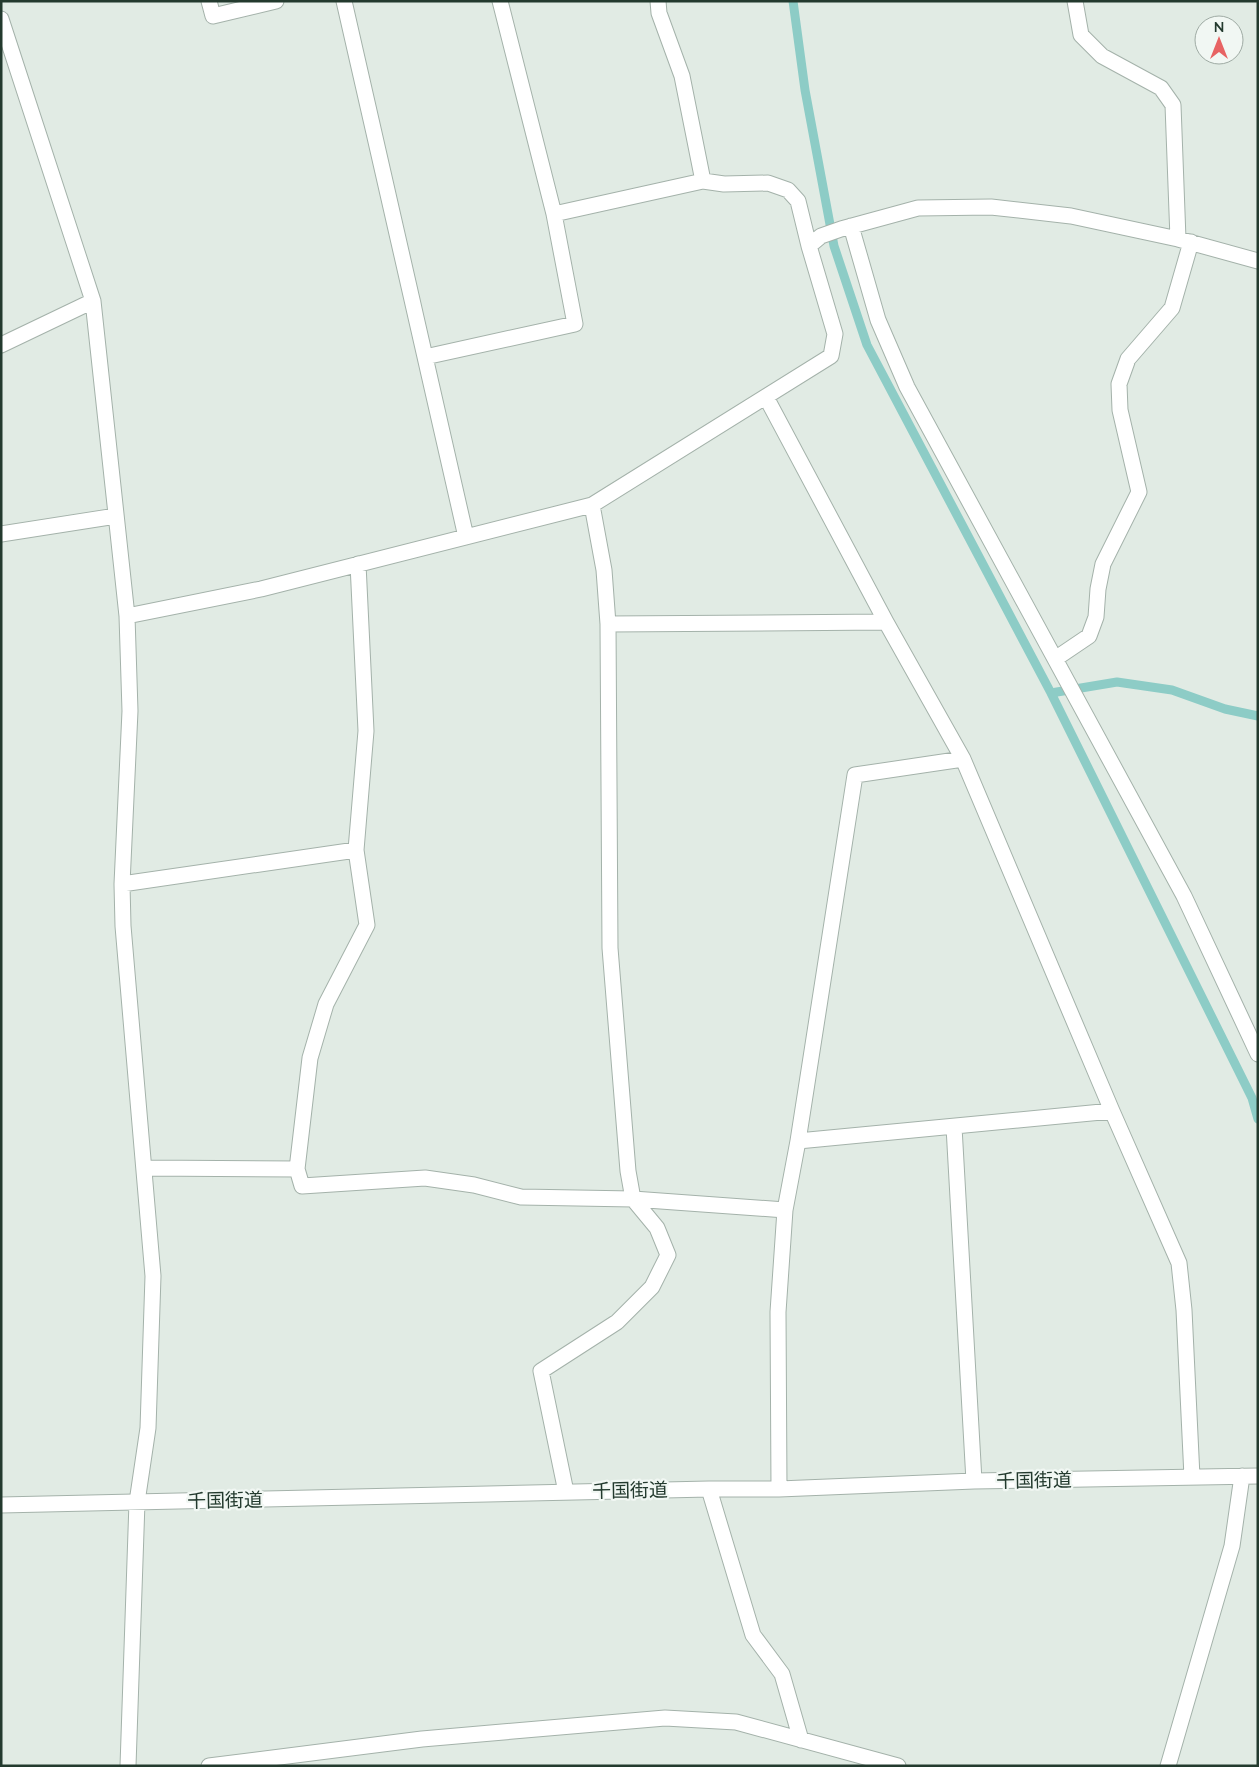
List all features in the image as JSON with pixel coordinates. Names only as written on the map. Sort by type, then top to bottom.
[{"type":"street","points":[[209,1],[213,16],[276,1]]},
{"type":"street","points":[[344,1],[466,537]]},
{"type":"street","points":[[425,357],[575,324],[554,214],[500,1]]},
{"type":"street","points":[[658,1],[659,13],[682,76],[703,181]]},
{"type":"street","points":[[1055,659],[1088,636],[1096,617],[1098,588],[1103,564],[1140,492],[1120,410],[1119,384],[1128,359],[1172,308],[1185,240],[1173,105],[1161,88],[1102,56],[1081,35],[1075,1]]},
{"type":"street","points":[[1,19],[93,301],[127,616],[130,711],[122,884],[123,926],[153,1276],[148,1428],[137,1502],[128,1766]]},
{"type":"street","points":[[127,616],[261,588],[592,505],[831,356],[835,334],[798,201],[788,190],[768,183],[724,184],[703,181],[554,214]]},
{"type":"street","points":[[809,246],[821,236],[846,227],[918,208],[991,207],[1071,216],[1185,240],[1258,261]]},
{"type":"street","points":[[846,227],[878,320],[907,387],[1184,896],[1258,1054]]},
{"type":"street","points":[[1,344],[93,301]]},
{"type":"street","points":[[766,397],[886,622],[963,758],[1112,1111],[1179,1263],[1184,1310],[1192,1477]]},
{"type":"street","points":[[566,1492],[541,1371],[616,1322],[652,1287],[668,1255],[657,1228],[633,1199],[628,1171],[610,948],[608,624],[604,570],[592,505]]},
{"type":"street","points":[[1,534],[116,516]]},
{"type":"street","points":[[358,564],[366,730],[356,850],[367,925],[326,1004],[310,1058],[297,1169],[302,1186],[426,1178],[474,1185],[521,1197],[633,1199],[785,1210]]},
{"type":"street","points":[[608,624],[886,622]]},
{"type":"street","points":[[779,1489],[778,1312],[785,1210],[798,1141],[854,775],[963,758]]},
{"type":"street","points":[[122,884],[356,850]]},
{"type":"street","points":[[798,1141],[1112,1111]]},
{"type":"street","points":[[954,1127],[974,1481]]},
{"type":"street","points":[[144,1168],[297,1169]]},
{"type":"street","points":[[1168,1766],[1232,1546],[1242,1476]]},
{"type":"street","name":"千国街道","points":[[1,1505],[779,1489],[974,1481],[1258,1476]]},
{"type":"street","points":[[709,1489],[753,1635],[782,1674],[801,1740]]},
{"type":"street","points":[[209,1766],[422,1739],[665,1718],[736,1722],[898,1766]]},
{"type":"waterway","points":[[793,1],[805,90],[834,246],[867,345],[1051,693],[1252,1098],[1258,1119]]},
{"type":"waterway","points":[[1051,693],[1117,682],[1172,690],[1225,709],[1258,716]]}]
